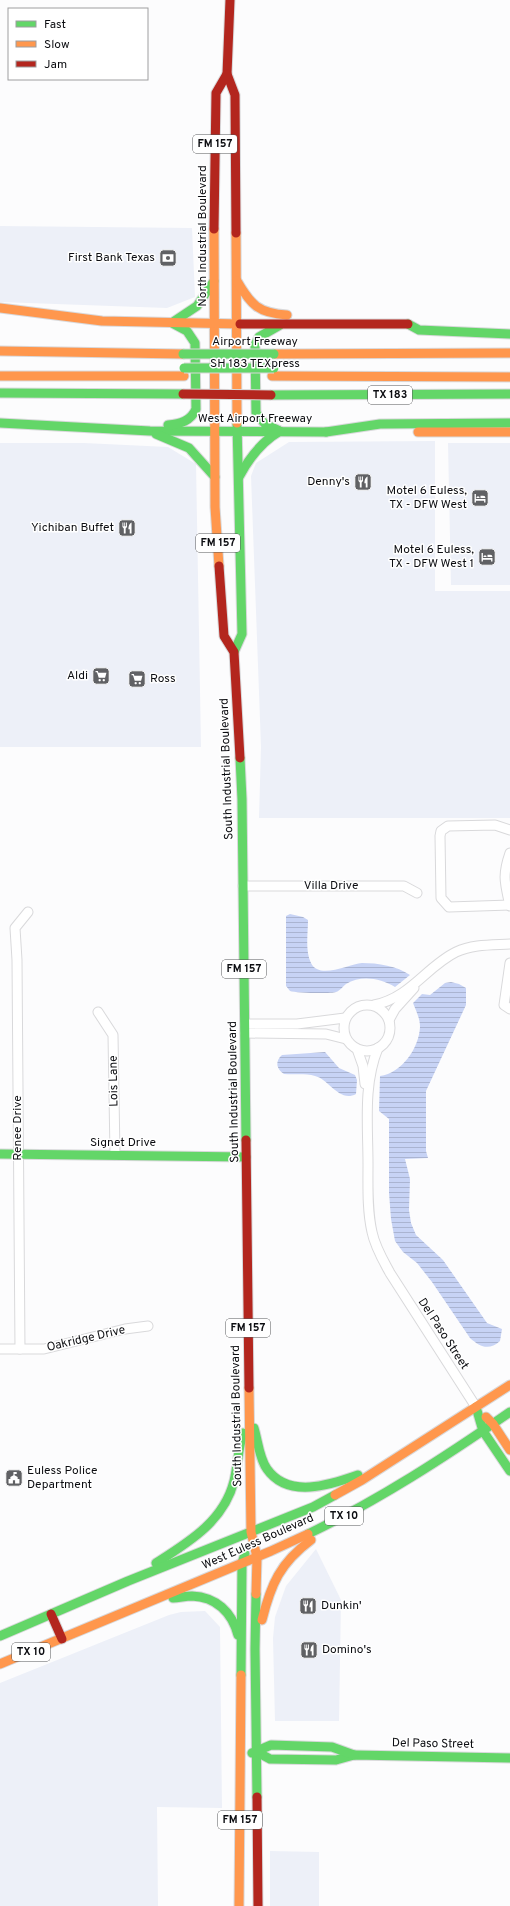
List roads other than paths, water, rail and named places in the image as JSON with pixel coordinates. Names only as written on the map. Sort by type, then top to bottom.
[{"type":"main road","name":"North Industrial Boulevard","points":[[230,0],[227,74],[235,95],[237,379]]},
{"type":"main road","name":"North Industrial Boulevard","points":[[215,378],[214,279],[216,93],[227,74]]},
{"type":"main road","points":[[172,323],[189,314],[199,306],[207,295],[214,279]]},
{"type":"main road","points":[[236,281],[255,308],[269,314],[334,316],[351,323]]},
{"type":"main road","name":"Airport Freeway","points":[[0,308],[67,318],[172,323],[237,324]]},
{"type":"main road","points":[[138,430],[154,424],[174,425],[187,421],[194,415],[196,409],[195,343],[187,331],[172,323]]},
{"type":"main road","points":[[237,324],[351,323],[510,327]]},
{"type":"main road","points":[[280,431],[265,424],[256,413],[255,345],[259,337],[283,324]]},
{"type":"main road","points":[[408,324],[419,330],[510,334]]},
{"type":"main road","name":"Airport Freeway","points":[[0,351],[183,354],[510,353]]},
{"type":"main road","name":"SH 183 TEXpress","points":[[0,368],[184,372],[273,372],[510,368]]},
{"type":"main road","name":"SH 183 TEXpress","points":[[0,376],[184,372]]},
{"type":"main road","name":"SH 183 TEXpress","points":[[273,372],[510,377]]},
{"type":"main road","name":"South Industrial Boulevard","points":[[215,378],[215,507],[224,636],[234,652]]},
{"type":"main road","name":"South Industrial Boulevard","points":[[237,379],[242,634],[234,652],[242,799],[251,1532],[257,1557],[255,1648],[258,1906]]},
{"type":"main road","name":"TX 183","points":[[0,393],[271,395],[510,394]]},
{"type":"main road","points":[[326,432],[380,424],[510,423]]},
{"type":"main road","name":"West Airport Freeway","points":[[0,424],[150,431],[510,432]]},
{"type":"main road","points":[[150,431],[189,448],[215,477]]},
{"type":"main road","points":[[238,478],[246,462],[256,449],[268,437],[280,431]]},
{"type":"main road","name":"Signet Drive","points":[[0,1154],[246,1157]]},
{"type":"main road","name":"West Euless Boulevard","points":[[0,1636],[128,1581],[313,1507],[362,1480],[510,1385]]},
{"type":"main road","name":"Del Paso Street","points":[[476,1407],[493,1424],[510,1450]]},
{"type":"main road","name":"Del Paso Street","points":[[476,1407],[483,1431],[510,1472]]},
{"type":"main road","points":[[249,1408],[266,1469],[280,1482],[294,1487],[324,1485],[356,1476],[389,1463]]},
{"type":"main road","name":"West Euless Boulevard","points":[[0,1664],[162,1598],[257,1557],[353,1512],[448,1455],[510,1412]]},
{"type":"main road","points":[[128,1581],[204,1531],[214,1521],[231,1492],[242,1434],[249,1424]]},
{"type":"main road","points":[[255,1648],[265,1606],[275,1577],[288,1557],[353,1512]]},
{"type":"main road","name":"South Industrial Boulevard","points":[[239,1906],[242,1563],[251,1532]]},
{"type":"main road","points":[[162,1598],[190,1596],[204,1598],[226,1609],[236,1624],[242,1656]]},
{"type":"main road","points":[[51,1614],[62,1640]]},
{"type":"main road","name":"Del Paso Street","points":[[240,1754],[257,1752],[271,1745],[332,1747],[354,1755]]},
{"type":"main road","name":"Del Paso Street","points":[[257,1752],[270,1759],[336,1760],[354,1755],[510,1758]]},
{"type":"street","points":[[510,830],[495,825],[448,826],[442,831],[440,836],[441,898],[443,903],[449,907],[510,906],[504,877],[505,868],[510,853]]},
{"type":"street","name":"Villa Drive","points":[[243,886],[404,886],[417,893]]},
{"type":"street","name":"Renee Drive","points":[[20,1349],[17,960],[15,928],[28,912]]},
{"type":"street","points":[[374,1005],[393,998],[419,982],[454,953],[473,946],[510,944]]},
{"type":"street","points":[[507,1007],[510,963]]},
{"type":"street","points":[[389,1020],[395,1009],[419,982]]},
{"type":"street","points":[[346,1039],[343,1025],[345,1018],[354,1008],[367,1004],[381,1008],[389,1020],[390,1033],[387,1039],[378,1048],[371,1051],[357,1049]]},
{"type":"street","name":"Lois Lane","points":[[98,1012],[113,1035],[115,1155]]},
{"type":"street","points":[[245,1029],[345,1018]]},
{"type":"street","points":[[245,1029],[326,1034],[346,1039],[357,1049],[363,1066],[367,1095]]},
{"type":"street","points":[[367,1095],[372,1068],[378,1048]]},
{"type":"street","name":"Del Paso Street","points":[[367,1095],[369,1215],[372,1233],[379,1254],[390,1274],[476,1407]]},
{"type":"street","name":"Oakridge Drive","points":[[0,1349],[44,1350],[125,1329],[148,1326]]},
{"type":"water","points":[[290,914],[303,917],[308,920],[308,953],[311,963],[315,968],[327,971],[362,963],[393,967],[410,975],[395,987],[383,981],[358,979],[346,984],[340,990],[333,993],[305,993],[290,991],[286,986],[286,916]]},
{"type":"water","points":[[451,982],[466,988],[466,1005],[426,1091],[426,1151],[428,1158],[405,1159],[410,1179],[409,1210],[411,1223],[416,1235],[443,1260],[487,1323],[502,1329],[500,1341],[488,1347],[477,1344],[470,1338],[432,1282],[417,1263],[403,1252],[395,1241],[391,1219],[389,1193],[389,1119],[379,1111],[380,1076],[388,1074],[402,1065],[413,1051],[419,1035],[420,1024],[413,1003],[422,994],[430,995],[445,983]]},
{"type":"water","points":[[325,1052],[339,1068],[355,1075],[357,1080],[356,1094],[350,1096],[339,1093],[325,1081],[315,1076],[284,1074],[279,1070],[277,1065],[278,1060],[282,1055]]},
{"type":"place","name":"First Bank Texas","points":[[168,258]]},
{"type":"place","name":"Denny's","points":[[363,482]]},
{"type":"place","name":"Motel 6 Euless, TX - DFW West","points":[[480,498]]},
{"type":"place","name":"Yichiban Buffet","points":[[127,528]]},
{"type":"place","name":"Motel 6 Euless, TX - DFW West 1","points":[[487,557]]},
{"type":"place","name":"Aldi","points":[[101,676]]},
{"type":"place","name":"Ross","points":[[137,679]]},
{"type":"place","name":"Euless Police Department","points":[[14,1478]]},
{"type":"place","name":"Dunkin'","points":[[308,1606]]},
{"type":"place","name":"Domino's","points":[[309,1650]]}]
